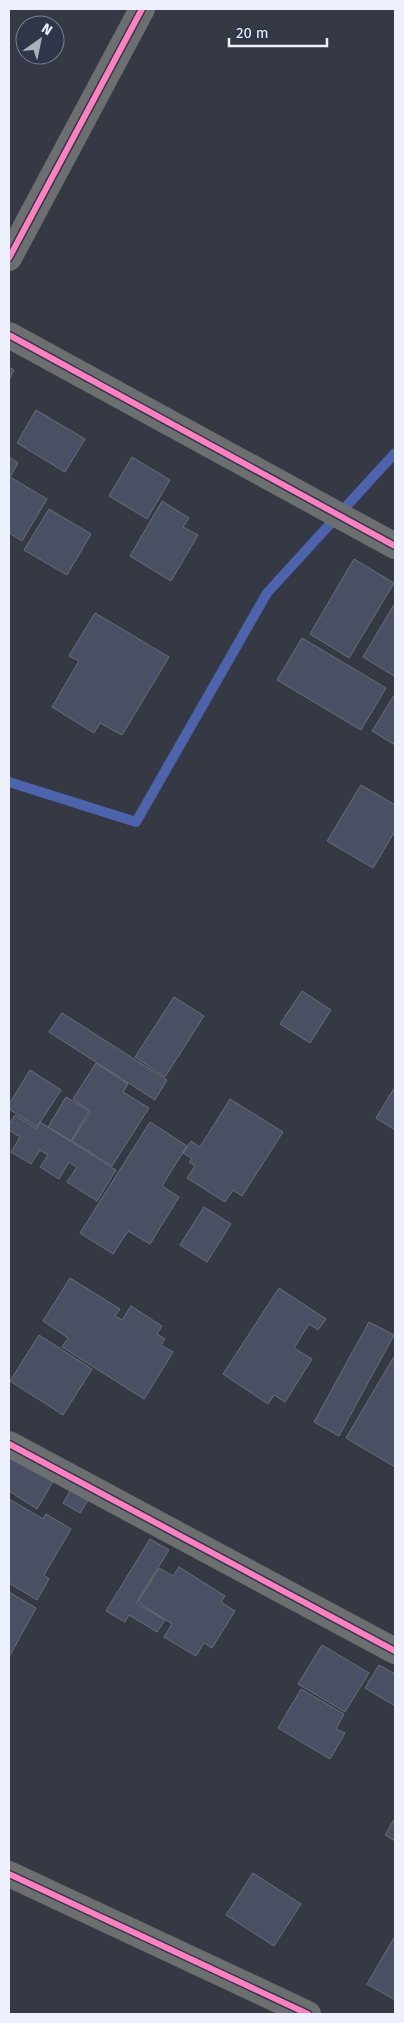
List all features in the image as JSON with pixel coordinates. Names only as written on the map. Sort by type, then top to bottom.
[{"type":"street","points":[[9,258],[142,9]]},
{"type":"street","points":[[9,335],[395,546]]},
{"type":"street","points":[[9,1444],[395,1651]]},
{"type":"street","points":[[9,1874],[308,2014]]},
{"type":"building","points":[[9,367],[14,370],[9,380]]},
{"type":"building","points":[[36,410],[85,439],[65,472],[17,443]]},
{"type":"building","points":[[9,457],[18,463],[10,477],[47,499],[22,541],[9,533]]},
{"type":"building","points":[[132,457],[170,480],[147,519],[109,496]]},
{"type":"building","points":[[162,501],[189,518],[183,527],[198,535],[171,581],[130,556]]},
{"type":"building","points":[[49,509],[91,534],[67,575],[24,550]]},
{"type":"building","points":[[354,559],[394,583],[349,658],[310,634]]},
{"type":"building","points":[[395,603],[395,673],[394,676],[363,657]]},
{"type":"building","points":[[95,613],[169,657],[122,735],[100,723],[94,733],[52,707],[79,661],[69,656]]},
{"type":"building","points":[[302,638],[386,688],[361,730],[277,680]]},
{"type":"building","points":[[395,694],[395,745],[372,731]]},
{"type":"building","points":[[361,785],[395,805],[395,831],[373,868],[327,841]]},
{"type":"building","points":[[302,991],[331,1010],[310,1043],[280,1024]]},
{"type":"building","points":[[174,997],[204,1016],[165,1077],[135,1057]]},
{"type":"building","points":[[62,1013],[167,1080],[155,1100],[49,1032]]},
{"type":"building","points":[[96,1063],[128,1084],[123,1092],[149,1108],[112,1166],[72,1141],[91,1111],[73,1099]]},
{"type":"building","points":[[30,1070],[61,1090],[37,1127],[9,1109],[9,1104]]},
{"type":"building","points":[[395,1087],[395,1130],[376,1118]]},
{"type":"building","points":[[66,1097],[89,1111],[71,1141],[48,1127]]},
{"type":"building","points":[[230,1099],[283,1132],[242,1196],[233,1190],[225,1202],[187,1178],[195,1166],[189,1162],[192,1159],[183,1153],[191,1141],[200,1147]]},
{"type":"building","points":[[15,1115],[37,1129],[40,1122],[116,1170],[97,1201],[67,1182],[77,1167],[69,1162],[59,1179],[40,1167],[48,1155],[40,1150],[31,1164],[11,1152],[20,1137],[9,1130],[9,1125]]},
{"type":"building","points":[[150,1122],[187,1146],[162,1186],[179,1197],[150,1244],[128,1231],[113,1254],[80,1233]]},
{"type":"building","points":[[204,1207],[231,1224],[207,1262],[180,1245]]},
{"type":"building","points":[[70,1278],[120,1309],[115,1316],[122,1320],[131,1306],[162,1326],[157,1334],[165,1339],[161,1345],[173,1352],[144,1399],[62,1347],[68,1338],[43,1321]]},
{"type":"building","points":[[279,1288],[326,1319],[318,1330],[309,1324],[294,1348],[312,1359],[285,1402],[274,1395],[268,1404],[223,1374]]},
{"type":"building","points":[[369,1322],[394,1335],[339,1436],[314,1422]]},
{"type":"building","points":[[39,1335],[92,1369],[63,1415],[10,1381]]},
{"type":"building","points":[[395,1355],[395,1467],[346,1438]]},
{"type":"building","points":[[9,1456],[55,1478],[37,1509],[9,1491]]},
{"type":"building","points":[[75,1483],[92,1494],[80,1513],[63,1503]]},
{"type":"building","points":[[9,1499],[43,1519],[46,1514],[71,1529],[44,1575],[49,1579],[37,1600],[9,1583]]},
{"type":"building","points":[[150,1539],[169,1550],[136,1603],[165,1620],[157,1632],[129,1615],[125,1622],[106,1611]]},
{"type":"building","points":[[179,1567],[225,1596],[221,1602],[235,1611],[212,1648],[204,1643],[196,1656],[164,1637],[172,1624],[138,1602],[159,1568],[173,1576]]},
{"type":"building","points":[[9,1592],[36,1608],[9,1657]]},
{"type":"building","points":[[322,1645],[369,1673],[345,1712],[298,1684]]},
{"type":"building","points":[[379,1665],[395,1674],[395,1706],[365,1688]]},
{"type":"building","points":[[301,1689],[344,1714],[336,1729],[345,1733],[330,1759],[278,1728]]},
{"type":"building","points":[[395,1818],[395,1841],[385,1835]]},
{"type":"building","points":[[253,1873],[301,1904],[274,1946],[226,1915]]},
{"type":"building","points":[[395,1936],[395,2000],[367,1984]]},
{"type":"waterway","points":[[9,782],[136,822],[267,593],[395,453]]},
{"type":"cycle path","points":[[9,258],[142,9]]},
{"type":"cycle path","points":[[9,335],[395,546]]},
{"type":"cycle path","points":[[9,1444],[395,1651]]},
{"type":"cycle path","points":[[9,1874],[308,2014]]}]
